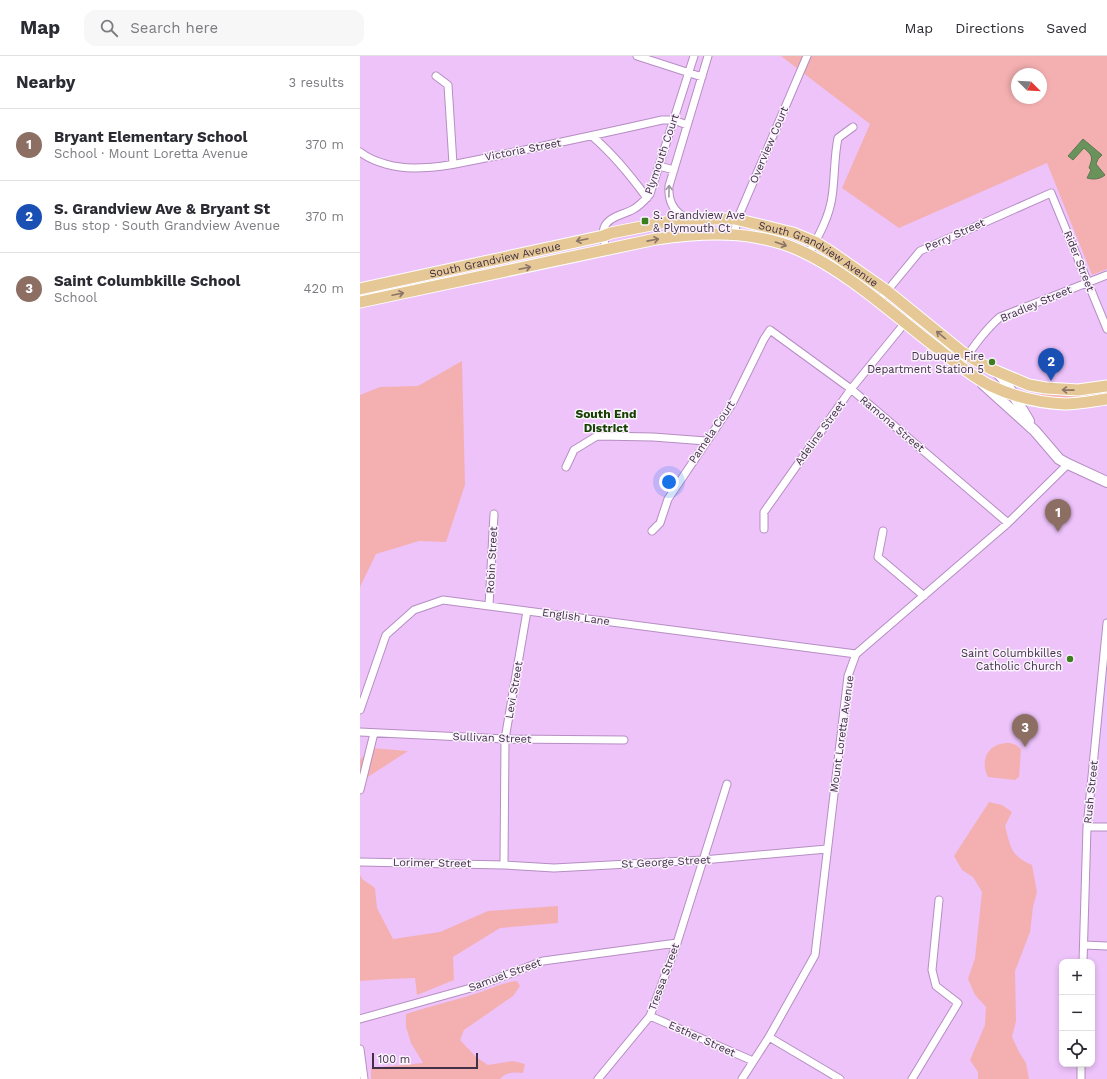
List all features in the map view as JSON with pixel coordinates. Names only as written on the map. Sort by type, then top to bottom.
[{"type":"main road","name":"South Grandview Avenue","points":[[360,289],[604,233],[611,233],[684,218],[737,220],[793,233],[815,242],[887,291],[967,355],[997,372],[1028,385],[1046,388],[1078,390],[1107,386]]},
{"type":"main road","name":"South Grandview Avenue","points":[[360,302],[656,239],[703,234],[748,236],[773,241],[819,260],[860,288],[960,366],[989,385],[1013,394],[1036,400],[1066,404],[1107,399]]},
{"type":"main road","points":[[997,372],[1003,377],[1035,432]]},
{"type":"main road","points":[[973,375],[1035,432],[1059,458],[1068,464],[1107,482]]},
{"type":"main road","points":[[1025,415],[1026,407],[1031,402],[1036,400]]},
{"type":"street","points":[[637,56],[702,77]]},
{"type":"street","name":"Plymouth Court","points":[[604,233],[604,228],[614,217],[632,210],[643,203],[650,194],[694,56]]},
{"type":"street","name":"Plymouth Court","points":[[684,218],[671,203],[668,195],[669,186],[708,56]]},
{"type":"street","name":"Overview Court","points":[[734,235],[737,220],[807,56]]},
{"type":"street","points":[[436,76],[448,86],[453,164]]},
{"type":"street","points":[[662,120],[674,111],[678,104]]},
{"type":"street","name":"Victoria Street","points":[[360,152],[372,160],[402,166],[423,167],[453,164],[592,136],[662,120],[674,120],[687,125]]},
{"type":"street","points":[[808,255],[825,222],[832,199],[838,138],[853,127]]},
{"type":"street","points":[[592,136],[640,187],[647,198]]},
{"type":"street","points":[[659,166],[674,170]]},
{"type":"street","name":"Rider Street","points":[[1051,193],[1107,330]]},
{"type":"street","name":"Perry Street","points":[[878,302],[920,251],[1051,193]]},
{"type":"street","points":[[681,236],[684,218]]},
{"type":"street","points":[[604,233],[606,250]]},
{"type":"street","name":"Bradley Street","points":[[960,366],[992,324],[1000,317],[1107,275]]},
{"type":"street","name":"Adeline Street","points":[[764,529],[764,512],[851,389],[913,312]]},
{"type":"street","name":"Ramona Street","points":[[770,330],[851,389],[1008,523]]},
{"type":"street","name":"Pamela Court","points":[[652,531],[660,523],[668,499],[732,404],[764,339],[770,330]]},
{"type":"street","points":[[566,467],[574,450],[597,436],[653,437],[706,441]]},
{"type":"street","name":"Mount Loretta Avenue","points":[[742,1079],[769,1037],[815,955],[848,676],[856,654],[1008,523],[1068,464]]},
{"type":"street","name":"Robin Street","points":[[489,605],[494,514]]},
{"type":"street","points":[[883,531],[878,557],[924,596]]},
{"type":"street","name":"English Lane","points":[[360,710],[386,635],[414,610],[443,600],[856,654]]},
{"type":"street","name":"Levi Street","points":[[504,865],[505,739],[527,611]]},
{"type":"street","name":"Rush Street","points":[[1083,959],[1087,827],[1104,700],[1107,623]]},
{"type":"street","name":"Sullivan Street","points":[[360,732],[505,739],[624,740]]},
{"type":"street","points":[[360,790],[374,733]]},
{"type":"street","name":"Tressa Street","points":[[598,1079],[650,1016],[677,943],[727,784]]},
{"type":"street","points":[[1087,827],[1107,828]]},
{"type":"street","name":"St George Street","points":[[504,865],[554,868],[703,860],[828,849]]},
{"type":"street","name":"Lorimer Street","points":[[360,862],[504,865]]},
{"type":"street","points":[[912,1079],[958,1002],[936,986],[932,970],[939,900]]},
{"type":"street","name":"Samuel Street","points":[[360,1019],[478,986],[543,961],[677,943]]},
{"type":"street","points":[[1084,945],[1107,946]]},
{"type":"street","name":"Esther Street","points":[[650,1016],[753,1061]]},
{"type":"street","points":[[769,1037],[840,1079]]},
{"type":"street","points":[[360,1049],[364,1079]]},
{"type":"street","points":[[1081,1067],[1081,1079]]},
{"type":"shaded area","points":[[781,56],[1107,56],[1107,269],[1092,275],[1047,163],[899,228],[842,188],[870,124]]},
{"type":"shaded area","points":[[1083,139],[1102,155],[1096,164],[1105,175],[1094,179],[1087,178],[1091,170],[1089,168],[1091,157],[1084,148],[1073,160],[1068,156]]},
{"type":"shaded area","points":[[462,361],[465,485],[446,542],[419,541],[376,554],[360,587],[360,395],[380,387],[418,386]]},
{"type":"shaded area","points":[[1041,391],[1107,391],[1107,396],[1057,398],[1041,396]]},
{"type":"shaded area","points":[[1010,743],[1021,749],[1019,777],[1015,780],[988,777],[985,758],[988,753],[996,745]]},
{"type":"shaded area","points":[[371,748],[408,751],[360,782],[360,760]]},
{"type":"shaded area","points":[[989,802],[1002,805],[1012,812],[1005,826],[1010,845],[1012,850],[1019,858],[1032,865],[1037,892],[1033,907],[1030,932],[1015,971],[1016,1021],[1012,1037],[1026,1063],[1029,1079],[978,1079],[978,1072],[970,1060],[985,1025],[986,1007],[975,995],[968,979],[975,958],[982,892],[973,877],[962,870],[954,856]]},
{"type":"shaded area","points":[[360,875],[362,879],[375,888],[377,908],[393,939],[440,932],[488,911],[558,906],[558,923],[500,928],[453,957],[454,980],[417,995],[415,978],[360,981]]},
{"type":"shaded area","points":[[517,981],[520,986],[513,996],[464,1030],[460,1040],[476,1057],[488,1065],[513,1061],[525,1064],[523,1073],[510,1073],[500,1079],[371,1079],[371,1068],[423,1063],[411,1043],[406,1027],[406,1014]]},
{"type":"place","name":"S. Grandview Ave & Plymouth Ct","points":[[645,221]]},
{"type":"place","name":"Dubuque Fire Department Station 5","points":[[992,362]]},
{"type":"place","name":"S. Grandview Ave & Bryant St","points":[[1051,381]]},
{"type":"place","name":"Bryant Elementary School","points":[[1058,532]]},
{"type":"place","name":"Saint Columbkilles Catholic Church","points":[[1070,659]]},
{"type":"place","name":"Saint Columbkille School","points":[[1025,747]]},
{"type":"district","name":"South End District","points":[[606,421]]}]
